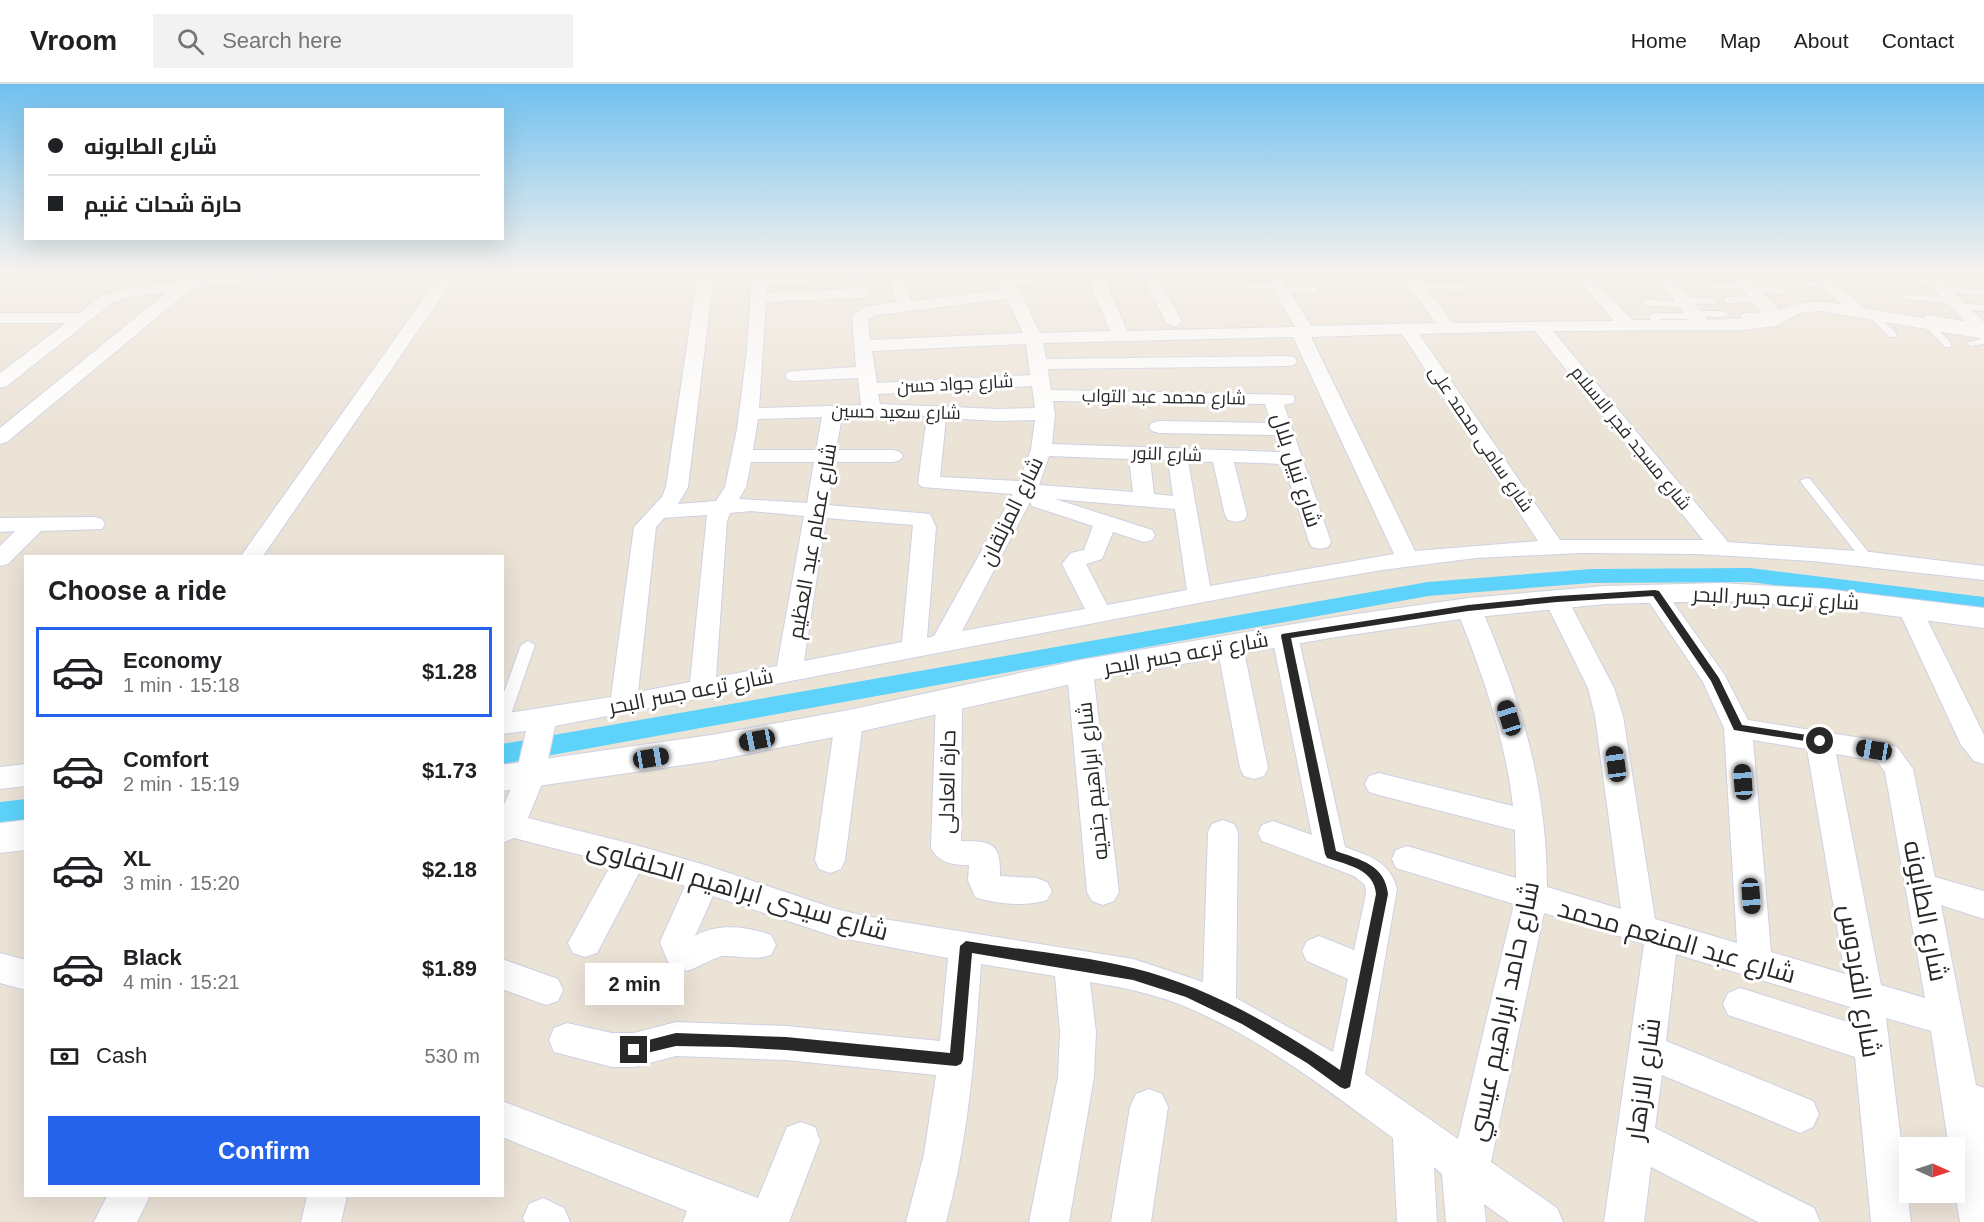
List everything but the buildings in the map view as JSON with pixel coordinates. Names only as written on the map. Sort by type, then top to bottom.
[{"type":"street","points":[[4,376],[72,324]]},
{"type":"street","points":[[0,438],[138,324]]},
{"type":"street","points":[[253,555],[414,324]]},
{"type":"street","points":[[623,704],[645,527],[650,519],[670,504],[677,487],[699,324]]},
{"type":"street","points":[[702,690],[716,521],[722,506],[735,490],[748,414],[756,324]]},
{"type":"street","points":[[860,324],[871,409]]},
{"type":"street","name":"شارع المزلقان","points":[[943,643],[1025,491],[1041,450],[1041,388],[1034,338],[1027,324]]},
{"type":"street","points":[[1116,324],[1121,336]]},
{"type":"street","points":[[1299,324],[1408,560]]},
{"type":"street","points":[[1445,324],[1449,329]]},
{"type":"street","points":[[864,346],[1034,338],[1661,324]]},
{"type":"street","points":[[1940,324],[1981,335]]},
{"type":"street","name":"شارع مسجد فجر الاسلام","points":[[1540,327],[1722,549]]},
{"type":"street","name":"شارع سامى محمد على","points":[[1408,330],[1554,547]]},
{"type":"street","points":[[1041,388],[1150,362],[1288,361]]},
{"type":"street","points":[[1150,362],[1159,427],[1185,504],[1200,596]]},
{"type":"street","name":"شارع جواد حسن","points":[[794,376],[1041,388]]},
{"type":"street","name":"شارع سعيد حسين","points":[[748,414],[871,409],[998,415],[1041,388]]},
{"type":"street","name":"شارع محمد عبد التواب","points":[[1041,388],[1155,397],[1279,399]]},
{"type":"street","name":"شارع نبيل بلال","points":[[1279,399],[1283,429],[1320,542]]},
{"type":"street","name":"شارع عصام عبد العظيم","points":[[789,671],[833,411]]},
{"type":"street","points":[[938,412],[929,483],[1185,504]]},
{"type":"street","points":[[1159,427],[1283,429]]},
{"type":"street","name":"شارع النور","points":[[1041,450],[1293,458]]},
{"type":"street","points":[[1139,453],[1144,500]]},
{"type":"street","points":[[741,456],[892,456]]},
{"type":"street","points":[[1222,456],[1236,515]]},
{"type":"street","points":[[1025,491],[1106,523],[1144,535]]},
{"type":"street","points":[[661,512],[722,506],[785,506],[914,516],[922,519],[925,527],[914,648]]},
{"type":"street","points":[[1100,614],[1074,564],[1079,558],[1094,555],[1106,523]]},
{"type":"street","points":[[0,525],[94,524]]},
{"type":"street","points":[[0,559],[35,525]]},
{"type":"street","name":"شارع ترعه جسر البحر","points":[[504,722],[541,724],[623,704],[789,671],[1200,596],[1460,553],[1554,547],[1722,549],[1984,573]]},
{"type":"street","points":[[1655,593],[1715,680],[1738,728],[1755,964]]},
{"type":"street","name":"شارع ترعه جسر البحر","points":[[521,773],[711,748],[849,722],[1080,671],[1468,608],[1557,599],[1655,593],[1771,594],[1909,607],[1984,618]]},
{"type":"street","name":"شارع الازهار","points":[[1557,599],[1601,688],[1609,717],[1651,933],[1647,1051],[1624,1222]]},
{"type":"street","points":[[1909,607],[1975,745],[1984,754]]},
{"type":"street","name":"شارع حامد ابراهيم عيسي","points":[[1467,1222],[1466,1168],[1531,898],[1533,859],[1529,799],[1516,741],[1496,673],[1468,608]]},
{"type":"street","points":[[1286,636],[1331,854]]},
{"type":"street","points":[[1230,646],[1254,768]]},
{"type":"street","name":"شارع ابراهيم جنديه","points":[[1080,671],[1103,892]]},
{"type":"street","name":"حارة العادلى","points":[[949,700],[946,848],[955,853],[981,853],[985,857],[986,888],[1036,891]]},
{"type":"street","points":[[830,860],[849,722]]},
{"type":"street","points":[[506,828],[525,793],[521,773],[541,724]]},
{"type":"street","name":"شارع الطابونه","points":[[1738,728],[1874,750],[1887,754],[1899,769],[1947,1020],[1971,1102],[1980,1222]]},
{"type":"street","name":"شارع الفردوس","points":[[1820,741],[1866,996],[1891,1222]]},
{"type":"street","points":[[0,778],[24,775]]},
{"type":"street","points":[[1379,784],[1530,822]]},
{"type":"street","name":"شارع سيدى ابراهيم الحلفاوى","points":[[506,828],[632,856],[705,878],[836,923],[1133,974],[1189,992],[1247,1020],[1312,1058],[1543,1222]]},
{"type":"street","points":[[1219,1007],[1222,832]]},
{"type":"street","points":[[1273,833],[1365,867],[1376,874],[1381,884],[1382,894],[1345,1082]]},
{"type":"street","points":[[0,838],[24,835]]},
{"type":"street","points":[[585,943],[632,856]]},
{"type":"street","name":"شارع عبد المنعم محمد","points":[[1407,859],[1531,898],[1947,1020]]},
{"type":"street","points":[[705,878],[676,939],[679,952],[687,956],[696,954],[715,941],[759,945]]},
{"type":"street","points":[[1921,886],[1984,905]]},
{"type":"street","points":[[926,1222],[940,1179],[952,1112],[966,946]]},
{"type":"street","points":[[1319,951],[1367,970]]},
{"type":"street","points":[[1049,1222],[1076,1077],[1078,1032],[1071,964]]},
{"type":"street","points":[[0,968],[24,974]]},
{"type":"street","points":[[504,975],[546,990]]},
{"type":"street","points":[[1740,1004],[1871,1046]]},
{"type":"street","points":[[567,1040],[612,1050],[634,1050],[676,1039],[786,1043],[956,1060]]},
{"type":"street","points":[[1647,1051],[1800,1114]]},
{"type":"street","points":[[1131,1222],[1149,1107]]},
{"type":"street","points":[[504,1119],[711,1213],[768,1222],[801,1141]]},
{"type":"street","points":[[1412,1130],[1417,1222]]},
{"type":"street","points":[[1635,1138],[1800,1222]]},
{"type":"street","points":[[114,1222],[129,1197]]},
{"type":"street","points":[[321,1222],[327,1197]]},
{"type":"lane","points":[[1879,324],[1893,335]]},
{"type":"lane","points":[[1931,324],[1948,345]]},
{"type":"lane","points":[[1806,481],[1869,561]]},
{"type":"lane","points":[[504,716],[528,645]]},
{"type":"waterway","points":[[504,754],[1428,589],[1591,576],[1750,575],[1984,604]]},
{"type":"waterway","points":[[0,813],[24,810]]},
{"type":"route","points":[[634,1050],[676,1039],[786,1043],[956,1060],[966,946],[1133,974],[1189,992],[1247,1020],[1312,1058],[1345,1082],[1382,894],[1381,884],[1376,874],[1365,867],[1331,854],[1286,636],[1468,608],[1605,595],[1655,593],[1715,680],[1738,728],[1820,741]]}]
